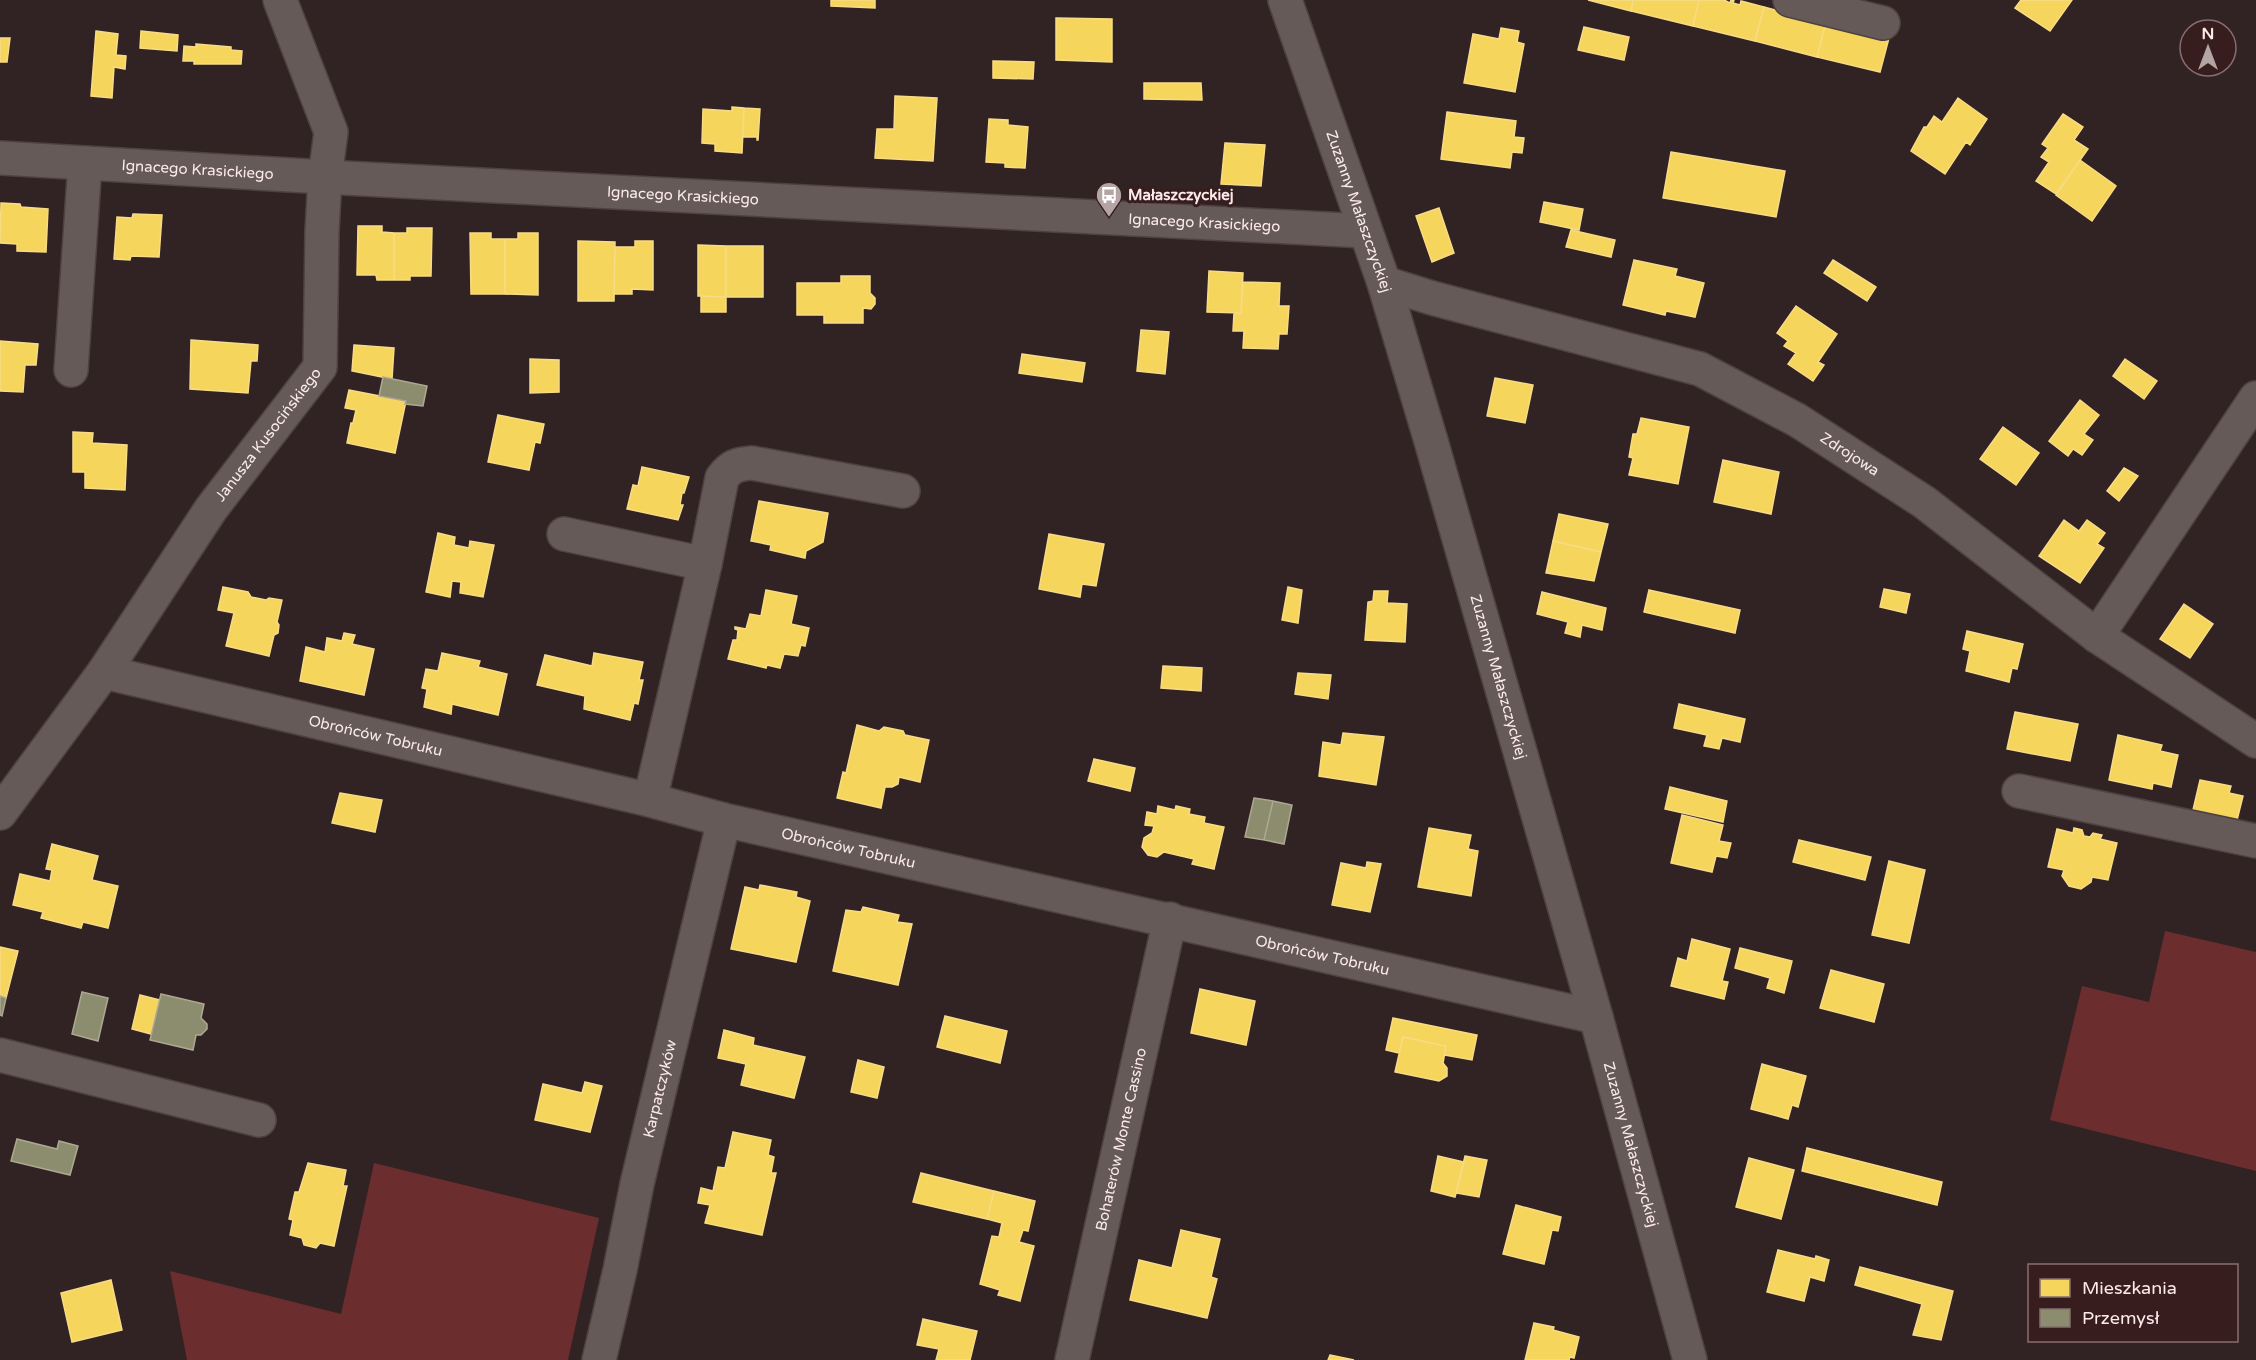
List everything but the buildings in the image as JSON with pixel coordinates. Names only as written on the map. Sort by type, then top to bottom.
[{"type":"street","name":"Janusza Kusocińskiego","points":[[0,813],[104,672],[212,508],[320,367],[322,231],[325,177],[332,132],[280,0]]},
{"type":"street","name":"Zuzanny Małaszczyckiej","points":[[1285,0],[1384,283],[1596,1017],[1690,1360]]},
{"type":"street","points":[[1790,0],[1883,23]]},
{"type":"street","name":"Ignacego Krasickiego","points":[[0,158],[1365,231]]},
{"type":"street","points":[[71,370],[85,163]]},
{"type":"street","name":"Zdrojowa","points":[[1384,283],[1432,298],[1700,369],[1797,420],[1924,502],[2097,636],[2256,741]]},
{"type":"street","points":[[2097,636],[2256,398]]},
{"type":"street","points":[[650,800],[705,564],[722,478],[730,468],[737,464],[752,463],[903,491]]},
{"type":"street","points":[[564,534],[705,564]]},
{"type":"street","name":"Obrońców Tobruku","points":[[104,672],[724,819],[1596,1017]]},
{"type":"street","points":[[2019,791],[2256,841]]},
{"type":"street","name":"Karpatczyków","points":[[599,1360],[637,1184],[724,819]]},
{"type":"street","name":"Bohaterów Monte Cassino","points":[[1072,1360],[1170,919]]},
{"type":"street","points":[[0,1054],[259,1120]]},
{"type":"shaded area","points":[[2165,931],[2256,952],[2256,1171],[2050,1120],[2082,986],[2149,1002]]},
{"type":"shaded area","points":[[374,1163],[599,1218],[568,1360],[187,1360],[170,1271],[341,1314]]},
{"type":"place","name":"Małaszczyckiej","points":[[1109,218]]}]
